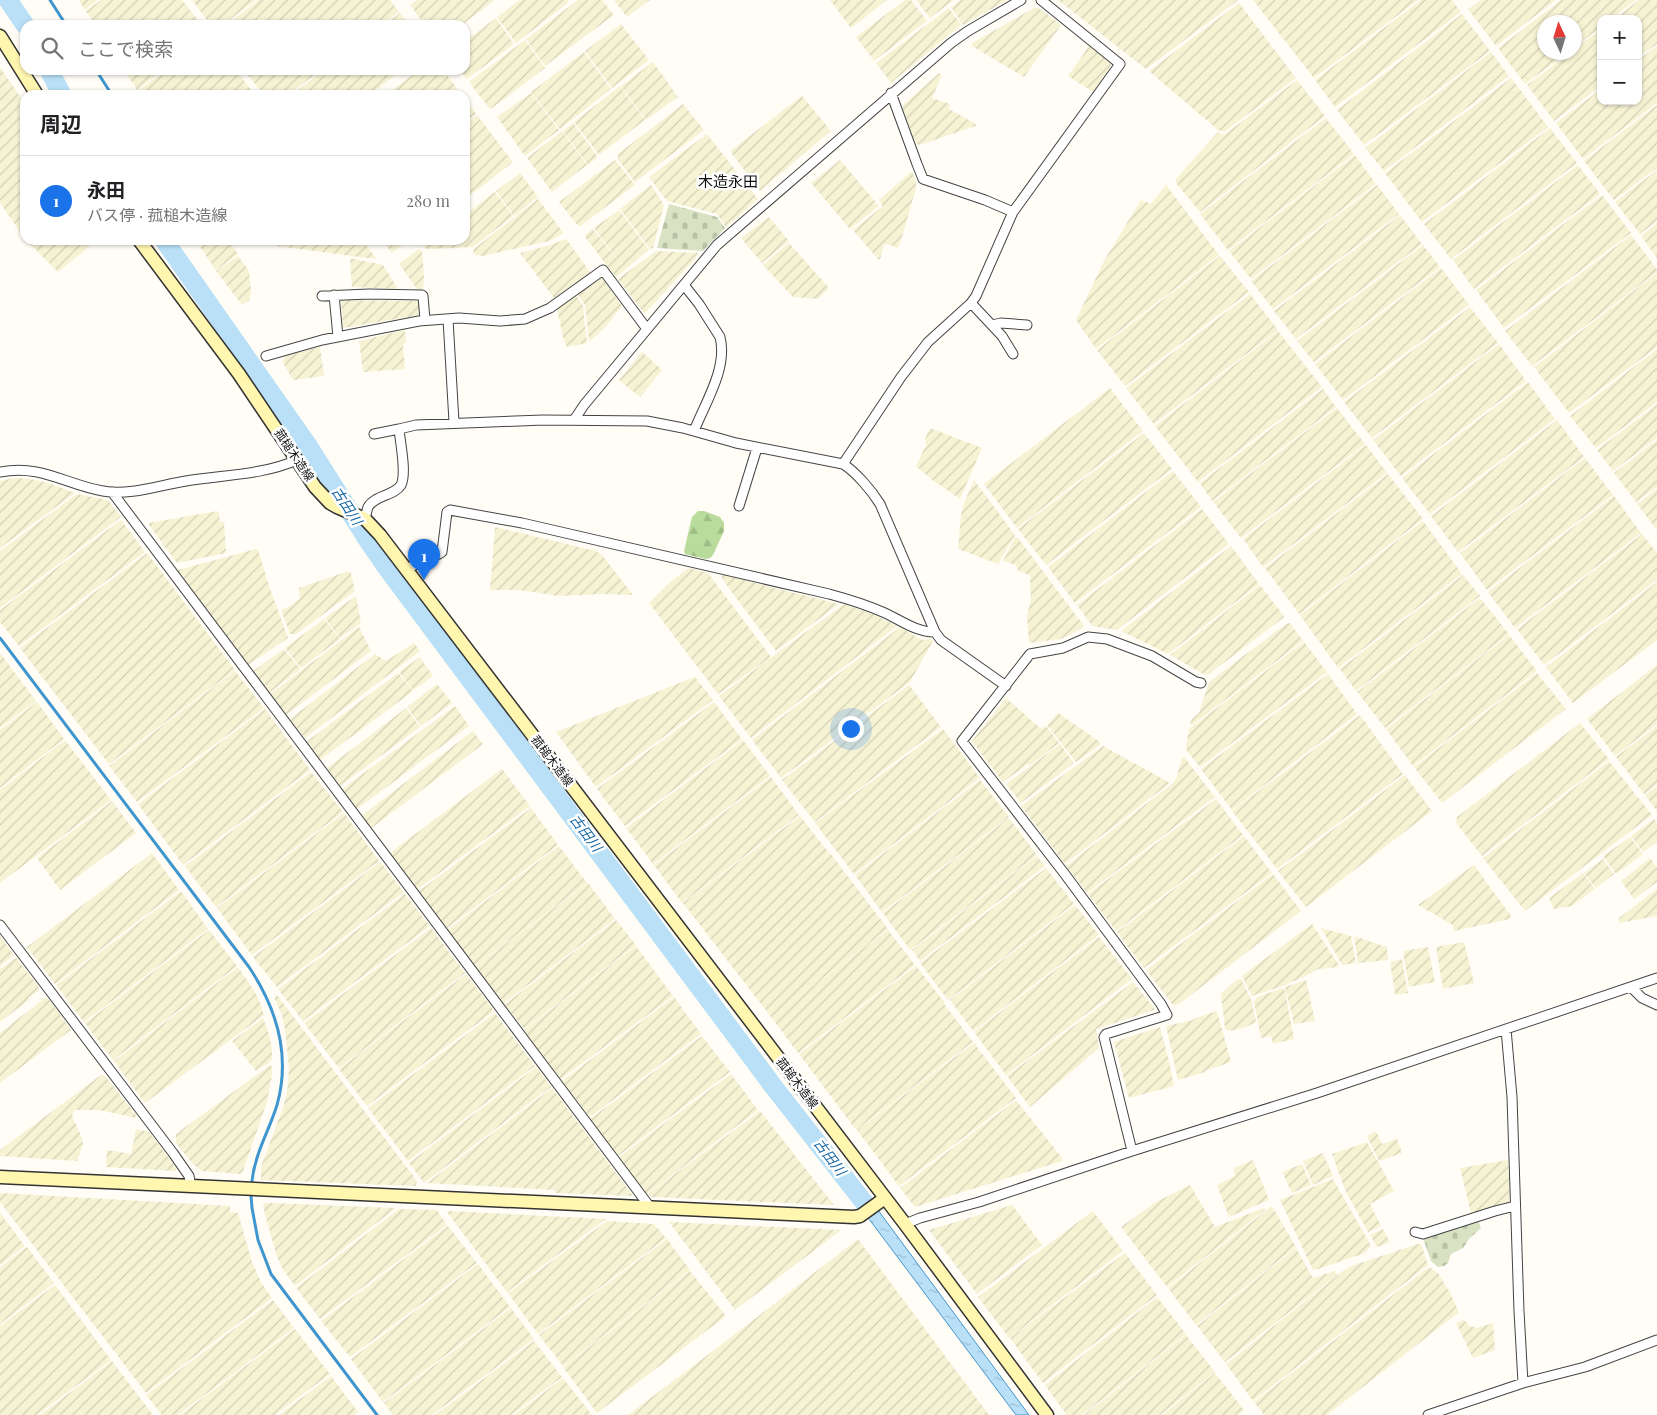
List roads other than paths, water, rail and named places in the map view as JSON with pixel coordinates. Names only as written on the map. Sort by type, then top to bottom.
[{"type":"main road","points":[[0,36],[20,68]]},
{"type":"main road","points":[[24,75],[34,90]]},
{"type":"main road","name":"菰槌木造線","points":[[143,245],[239,374],[324,498],[337,508],[364,518],[380,535],[882,1201],[905,1224],[1048,1415]]},
{"type":"main road","points":[[0,1177],[854,1217],[860,1216],[882,1201]]},
{"type":"street","points":[[574,420],[584,405],[684,284],[717,245],[735,228],[891,93],[959,37],[1021,0]]},
{"type":"street","points":[[843,464],[901,377],[928,342],[971,303],[976,296],[1013,212],[1120,64],[1041,0]]},
{"type":"street","points":[[891,93],[924,179],[986,200],[1013,212]]},
{"type":"street","points":[[266,356],[338,337],[425,320],[525,319],[550,308],[603,270],[648,329]]},
{"type":"street","points":[[684,284],[720,337],[722,344],[716,380],[694,431]]},
{"type":"street","points":[[334,295],[338,337]]},
{"type":"street","points":[[322,296],[422,295],[425,320]]},
{"type":"street","points":[[971,303],[992,325],[1013,354]]},
{"type":"street","points":[[448,319],[454,422]]},
{"type":"street","points":[[992,325],[1001,323],[1026,325]]},
{"type":"street","points":[[374,434],[416,425],[454,422],[647,421],[667,424],[757,448],[843,464],[851,470],[880,504],[906,566],[941,640],[1006,686]]},
{"type":"street","points":[[364,518],[372,503],[394,491],[402,482],[399,429]]},
{"type":"street","points":[[739,506],[757,448]]},
{"type":"street","points":[[0,472],[16,470],[40,472],[94,490],[112,492],[260,470],[289,464],[297,460]]},
{"type":"street","points":[[112,492],[650,1207]]},
{"type":"street","points":[[406,569],[442,552],[447,512],[450,510],[522,523],[828,594],[883,612],[919,630],[936,632]]},
{"type":"street","points":[[1132,1151],[1104,1037],[1106,1034],[1116,1030],[1167,1015],[1162,1004],[1070,880],[962,741],[1030,654],[1063,648],[1088,637],[1107,639],[1138,649],[1201,683]]},
{"type":"street","points":[[0,926],[173,1153],[189,1176],[192,1186]]},
{"type":"street","points":[[905,1224],[1316,1093],[1657,978]]},
{"type":"street","points":[[1631,987],[1642,998],[1657,1005]]},
{"type":"street","points":[[1506,1029],[1512,1097],[1518,1312],[1523,1383]]},
{"type":"street","points":[[1415,1232],[1423,1234],[1515,1206]]},
{"type":"street","points":[[1428,1415],[1523,1383],[1585,1366],[1657,1340]]},
{"type":"water","points":[[861,1187],[1029,1415],[1016,1415],[851,1195]]},
{"type":"waterway","name":"古田川","points":[[8,0],[22,20]]},
{"type":"waterway","points":[[50,0],[63,20]]},
{"type":"waterway","name":"古田川","points":[[52,75],[59,90]]},
{"type":"waterway","points":[[99,75],[109,90]]},
{"type":"waterway","name":"古田川","points":[[168,245],[309,447],[387,568],[773,1086],[870,1210]]},
{"type":"waterway","points":[[0,638],[249,967],[267,999],[274,1016],[282,1050],[281,1086],[274,1115],[256,1161],[252,1181]]},
{"type":"waterway","points":[[251,1196],[258,1240],[271,1274],[377,1415]]},
{"type":"place","name":"永田","points":[[424,580]]},
{"type":"district","name":"木造永田","points":[[728,182]]}]
